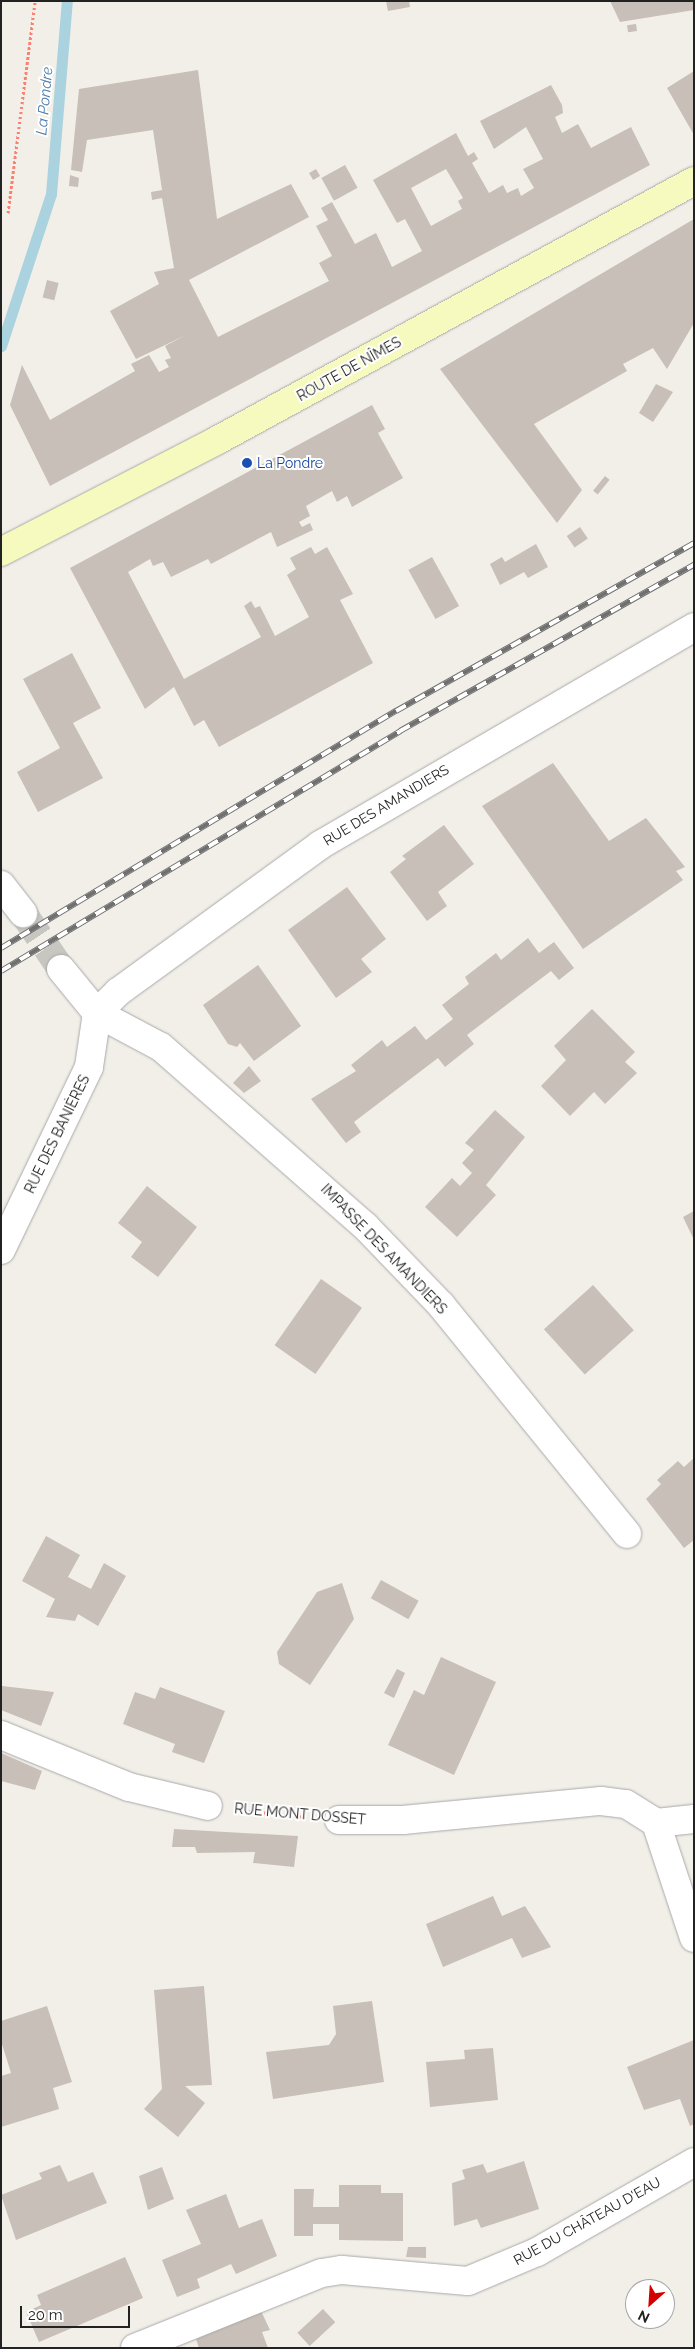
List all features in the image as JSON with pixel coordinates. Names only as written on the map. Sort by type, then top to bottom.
[{"type":"street","name":"ROUTE DE NÎMES","points":[[1,552],[216,441],[694,181]]},
{"type":"street","name":"RUE DES AMANDIERS","points":[[97,1013],[118,992],[320,845],[694,627]]},
{"type":"street","points":[[1,884],[23,913]]},
{"type":"street","points":[[61,969],[97,1013]]},
{"type":"street","name":"RUE DES BANIÈRES","points":[[1,1250],[90,1067],[97,1013]]},
{"type":"street","name":"IMPASSE DES AMANDIERS","points":[[97,1013],[161,1047],[365,1226],[441,1305],[627,1534]]},
{"type":"street","points":[[1,1735],[129,1787],[208,1806]]},
{"type":"street","name":"RUE MONT DOSSET","points":[[339,1820],[403,1820],[601,1802],[626,1804],[656,1823]]},
{"type":"street","points":[[694,1819],[656,1823],[694,1938]]},
{"type":"street","name":"RUE DU CHÂTEAU D'EAU","points":[[136,2348],[322,2273],[342,2270],[468,2281],[537,2252],[694,2162]]},
{"type":"path","points":[[8,213],[35,1]]},
{"type":"path","name":"RUE MONT DOSSET","points":[[208,1806],[339,1820]]},
{"type":"building","points":[[386,1],[409,1],[410,7],[388,11]]},
{"type":"building","points":[[610,1],[694,1],[694,10],[620,22]]},
{"type":"building","points":[[636,24],[637,31],[628,32],[627,25]]},
{"type":"building","points":[[198,70],[217,219],[291,184],[309,217],[189,280],[218,337],[329,281],[319,263],[332,256],[316,226],[328,220],[321,208],[332,202],[355,244],[376,233],[392,267],[422,251],[405,219],[397,223],[373,180],[456,133],[468,156],[474,152],[478,159],[472,163],[489,193],[503,185],[507,193],[518,188],[521,196],[534,188],[523,169],[543,159],[526,127],[494,149],[480,121],[551,85],[562,105],[563,113],[555,117],[562,133],[578,124],[591,148],[631,127],[650,165],[50,486],[10,405],[22,365],[50,420],[135,371],[131,364],[149,355],[159,372],[169,367],[165,360],[171,358],[165,346],[186,335],[136,359],[110,311],[159,284],[154,272],[174,268],[162,198],[152,200],[151,192],[162,190],[153,130],[87,140],[82,172],[71,170],[79,89]],"holes":[[[446,169],[463,198],[458,201],[462,209],[431,226],[411,188]]]},
{"type":"building","points":[[694,71],[694,135],[667,88]]},
{"type":"building","points":[[345,165],[358,188],[334,201],[321,178]]},
{"type":"building","points":[[316,169],[320,176],[313,180],[309,173]]},
{"type":"building","points":[[70,175],[79,178],[78,187],[69,186]]},
{"type":"building","points":[[694,219],[694,323],[667,369],[653,348],[623,364],[627,371],[534,424],[582,490],[557,523],[440,369]]},
{"type":"building","points":[[47,280],[59,283],[54,300],[43,297]]},
{"type":"building","points":[[656,384],[673,392],[653,422],[639,413]]},
{"type":"building","points":[[372,405],[385,429],[378,433],[403,478],[352,507],[347,496],[337,502],[332,491],[306,506],[310,516],[299,522],[302,527],[310,523],[313,530],[277,547],[271,532],[211,564],[208,559],[171,577],[163,562],[153,566],[150,559],[128,572],[184,679],[261,637],[244,606],[251,601],[255,608],[260,606],[275,636],[309,617],[287,575],[296,569],[290,558],[311,547],[315,554],[327,547],[353,594],[340,600],[373,663],[219,747],[204,720],[194,726],[174,687],[145,709],[70,568]]},
{"type":"building","points":[[605,476],[610,480],[598,495],[593,491]]},
{"type":"building","points":[[580,527],[588,539],[575,548],[567,536]]},
{"type":"building","points":[[536,544],[548,567],[528,578],[524,572],[500,585],[490,564],[502,557],[505,562]]},
{"type":"building","points":[[432,557],[459,606],[436,619],[408,570]]},
{"type":"building","points":[[72,653],[101,708],[73,723],[103,778],[38,812],[17,772],[60,748],[23,679]]},
{"type":"building","points":[[553,763],[609,841],[646,818],[685,867],[676,871],[683,880],[583,949],[482,806]]},
{"type":"building","points":[[444,825],[474,864],[438,892],[447,906],[427,921],[390,872],[406,859],[402,856]]},
{"type":"building","points":[[347,887],[386,939],[361,959],[372,972],[336,998],[288,930]]},
{"type":"building","points":[[528,938],[539,953],[554,942],[574,968],[559,980],[551,971],[467,1035],[474,1044],[445,1067],[438,1058],[354,1122],[361,1132],[346,1143],[311,1099],[356,1071],[351,1065],[382,1040],[387,1047],[415,1026],[426,1040],[453,1019],[442,1005],[469,984],[465,977],[496,953],[501,960]]},
{"type":"building","points":[[258,965],[301,1026],[254,1061],[240,1043],[237,1047],[228,1044],[203,1005]]},
{"type":"building","points":[[592,1009],[635,1052],[625,1062],[637,1073],[605,1104],[594,1092],[570,1116],[541,1086],[566,1060],[554,1046]]},
{"type":"building","points":[[249,1066],[261,1081],[244,1093],[233,1083]]},
{"type":"building","points":[[495,1110],[525,1137],[486,1185],[496,1195],[457,1237],[425,1207],[452,1178],[460,1186],[472,1173],[462,1163],[474,1150],[465,1143]]},
{"type":"building","points":[[147,1186],[197,1227],[158,1277],[131,1257],[142,1242],[118,1223]]},
{"type":"building","points":[[694,1211],[694,1240],[683,1217]]},
{"type":"building","points":[[321,1279],[362,1308],[315,1374],[275,1345]]},
{"type":"building","points":[[593,1285],[634,1330],[585,1374],[544,1329]]},
{"type":"building","points":[[694,1458],[694,1540],[684,1548],[646,1499],[661,1484],[657,1480],[678,1461],[684,1467]]},
{"type":"building","points":[[46,1536],[80,1555],[68,1577],[91,1589],[104,1563],[126,1576],[98,1626],[78,1614],[75,1621],[46,1617],[55,1599],[22,1581]]},
{"type":"building","points":[[381,1580],[419,1601],[408,1619],[371,1598]]},
{"type":"building","points":[[342,1583],[354,1619],[310,1685],[279,1664],[277,1652],[317,1592]]},
{"type":"building","points":[[441,1657],[496,1682],[454,1775],[388,1745],[414,1690],[424,1695]]},
{"type":"building","points":[[397,1669],[405,1673],[394,1698],[384,1693]]},
{"type":"building","points":[[2,1686],[54,1692],[41,1726],[1,1710]]},
{"type":"building","points":[[160,1687],[225,1711],[204,1763],[172,1752],[175,1744],[123,1724],[135,1692],[155,1699]]},
{"type":"building","points":[[1,1753],[42,1771],[35,1790],[1,1781]]},
{"type":"building","points":[[174,1829],[298,1836],[294,1867],[253,1863],[255,1852],[197,1853],[195,1847],[172,1847]]},
{"type":"building","points":[[493,1896],[502,1916],[525,1906],[551,1947],[522,1958],[512,1938],[443,1967],[426,1924]]},
{"type":"building","points":[[204,1986],[212,2085],[185,2086],[205,2103],[178,2137],[144,2109],[162,2089],[154,1990]]},
{"type":"building","points":[[372,2001],[384,2082],[273,2099],[266,2052],[329,2045],[336,2034],[333,2006]]},
{"type":"building","points":[[47,2006],[72,2082],[53,2088],[59,2109],[1,2127],[1,2076],[11,2073],[1,2041],[1,2021]]},
{"type":"building","points":[[694,2040],[694,2124],[690,2126],[680,2099],[644,2110],[627,2067]]},
{"type":"building","points":[[493,2048],[498,2100],[430,2107],[426,2062],[465,2059],[464,2050]]},
{"type":"building","points":[[524,2161],[539,2209],[481,2228],[477,2219],[454,2226],[452,2183],[465,2179],[462,2170],[483,2164],[487,2173]]},
{"type":"building","points":[[60,2165],[68,2182],[93,2172],[107,2203],[16,2240],[1,2195],[42,2179],[39,2173]]},
{"type":"building","points":[[162,2167],[174,2199],[148,2210],[139,2176]]},
{"type":"building","points":[[339,2185],[381,2185],[381,2193],[403,2193],[403,2241],[339,2240],[339,2224],[313,2224],[313,2236],[294,2236],[294,2189],[314,2189],[313,2207],[339,2207]]},
{"type":"building","points":[[226,2194],[239,2228],[262,2219],[277,2256],[236,2274],[231,2264],[197,2279],[200,2288],[177,2297],[162,2260],[201,2244],[186,2210]]},
{"type":"building","points":[[408,2247],[426,2247],[426,2258],[406,2257]]},
{"type":"building","points":[[125,2257],[143,2298],[39,2342],[26,2312],[41,2305],[37,2295]]},
{"type":"building","points":[[323,2309],[335,2322],[310,2346],[297,2333]]},
{"type":"building","points":[[261,2311],[270,2330],[262,2332],[268,2348],[199,2348],[196,2339]]},
{"type":"waterway","name":"La Pondre","points":[[1,346],[51,194],[67,1]]},
{"type":"tunnel","points":[[23,913],[61,969]]},
{"type":"railway","points":[[1,948],[396,711],[694,543]]},
{"type":"railway","points":[[1,971],[400,731],[694,565]]},
{"type":"place","name":"La Pondre","points":[[247,463]]}]
